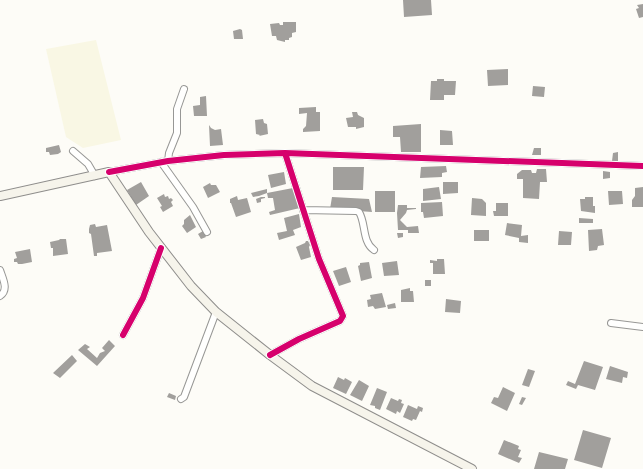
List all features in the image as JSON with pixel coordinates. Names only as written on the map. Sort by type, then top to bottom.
[{"type":"main road","points":[[0,196],[109,172],[161,248],[191,286],[216,312],[312,386],[472,469]]},
{"type":"street","points":[[168,161],[168,153],[177,133],[177,109],[184,89]]},
{"type":"street","points":[[73,151],[88,164],[95,176]]},
{"type":"street","points":[[270,355],[299,339],[340,321],[343,318],[343,314],[319,259],[285,153]]},
{"type":"street","points":[[109,172],[168,161],[224,155],[285,153],[643,166]]},
{"type":"street","points":[[161,162],[190,203],[207,232]]},
{"type":"street","points":[[303,210],[359,212],[368,244],[374,250]]},
{"type":"street","points":[[123,335],[143,298],[161,248]]},
{"type":"street","points":[[0,270],[5,285],[5,291],[0,296]]},
{"type":"street","points":[[181,399],[184,397],[216,312]]},
{"type":"street","points":[[610,323],[643,327]]},
{"type":"shaded area","points":[[96,40],[121,140],[83,148],[66,137],[46,49]]},
{"type":"building","points":[[403,0],[431,0],[432,15],[404,17]]},
{"type":"building","points":[[643,4],[643,17],[639,18],[636,9],[639,8],[637,5]]},
{"type":"building","points":[[283,22],[296,22],[296,32],[292,33],[292,37],[289,38],[289,40],[285,40],[285,42],[277,40],[276,36],[272,36],[270,24],[279,23],[280,25],[283,25]]},
{"type":"building","points":[[240,29],[242,30],[243,39],[234,39],[233,31]]},
{"type":"building","points":[[508,69],[508,85],[488,86],[487,70]]},
{"type":"building","points":[[437,79],[444,79],[444,81],[456,81],[455,95],[444,95],[444,100],[430,100],[431,81],[437,81]]},
{"type":"building","points":[[533,86],[545,87],[544,97],[532,96]]},
{"type":"building","points":[[206,96],[207,116],[194,116],[193,106],[200,105],[200,97]]},
{"type":"building","points":[[316,107],[316,112],[320,112],[320,131],[303,132],[303,129],[306,126],[307,113],[299,114],[299,108]]},
{"type":"building","points":[[352,112],[357,112],[358,115],[364,118],[364,127],[356,129],[356,127],[348,127],[346,118],[353,117]]},
{"type":"building","points":[[263,119],[264,123],[267,124],[268,134],[259,136],[260,135],[256,134],[255,120]]},
{"type":"building","points":[[421,124],[421,152],[401,152],[400,137],[393,137],[393,126]]},
{"type":"building","points":[[209,125],[215,130],[221,129],[223,145],[210,146]]},
{"type":"building","points":[[440,130],[452,131],[453,145],[440,145]]},
{"type":"building","points":[[59,145],[61,152],[58,154],[50,155],[49,152],[46,152],[46,148]]},
{"type":"building","points":[[534,148],[541,148],[541,155],[532,155]]},
{"type":"building","points":[[618,152],[618,161],[612,161],[613,153]]},
{"type":"building","points":[[446,166],[447,172],[442,173],[442,177],[420,178],[421,167]]},
{"type":"building","points":[[333,167],[364,167],[363,190],[333,190]]},
{"type":"building","points":[[537,169],[546,169],[547,182],[540,182],[539,199],[523,198],[523,179],[517,179],[517,174],[522,170],[531,170],[532,173],[536,173]]},
{"type":"building","points":[[603,171],[610,172],[610,178],[603,179]]},
{"type":"building","points":[[284,172],[286,184],[271,188],[268,175]]},
{"type":"building","points":[[141,182],[149,196],[136,205],[127,190]]},
{"type":"building","points":[[443,182],[458,182],[458,193],[443,194]]},
{"type":"building","points":[[210,183],[211,185],[216,185],[220,192],[208,198],[203,187]]},
{"type":"building","points":[[439,187],[441,199],[423,201],[423,189]]},
{"type":"building","points":[[643,187],[643,207],[632,207],[632,200],[635,196],[635,188]]},
{"type":"building","points":[[293,188],[300,208],[270,215],[269,212],[275,210],[273,198],[268,198],[267,193]]},
{"type":"building","points":[[267,189],[267,193],[259,196],[253,197],[251,193]]},
{"type":"building","points":[[375,191],[395,191],[395,212],[375,212]]},
{"type":"building","points":[[608,191],[622,191],[623,204],[609,205]]},
{"type":"building","points":[[164,194],[165,197],[168,196],[169,199],[171,198],[173,200],[171,202],[173,206],[163,212],[160,207],[162,206],[157,198]]},
{"type":"building","points":[[237,196],[238,200],[247,198],[251,212],[236,217],[230,203],[230,199]]},
{"type":"building","points":[[261,197],[265,198],[261,199],[261,202],[257,203],[256,199]]},
{"type":"building","points":[[332,197],[369,199],[372,212],[330,209]]},
{"type":"building","points":[[585,197],[593,197],[595,213],[581,211],[580,199],[585,199]]},
{"type":"building","points":[[472,198],[482,199],[486,203],[486,216],[471,215]]},
{"type":"building","points":[[442,202],[443,216],[424,218],[423,212],[421,212],[421,203]]},
{"type":"building","points":[[496,203],[508,203],[508,216],[494,216],[493,211],[496,211]]},
{"type":"building","points":[[398,205],[407,205],[407,208],[416,208],[407,210],[400,220],[407,227],[418,226],[419,233],[408,233],[408,230],[398,230]]},
{"type":"building","points":[[299,214],[301,227],[293,230],[295,235],[279,240],[277,233],[287,231],[284,218]]},
{"type":"building","points":[[190,215],[196,227],[187,233],[182,226],[184,224],[184,220]]},
{"type":"building","points":[[579,218],[593,219],[593,223],[579,223]]},
{"type":"building","points":[[507,223],[522,225],[521,236],[528,235],[528,243],[519,242],[519,238],[505,235]]},
{"type":"building","points":[[95,224],[96,227],[107,225],[112,251],[97,253],[97,256],[94,256],[91,234],[89,233],[90,225]]},
{"type":"building","points":[[602,229],[604,245],[598,246],[597,250],[589,251],[588,230]]},
{"type":"building","points":[[474,230],[489,230],[489,241],[474,241]]},
{"type":"building","points":[[203,231],[206,237],[201,239],[198,234]]},
{"type":"building","points":[[559,231],[572,232],[571,245],[558,245]]},
{"type":"building","points":[[397,233],[403,233],[403,237],[398,238]]},
{"type":"building","points":[[66,239],[68,254],[53,256],[53,248],[51,248],[50,242]]},
{"type":"building","points":[[308,241],[310,245],[311,257],[301,260],[296,247],[305,243]]},
{"type":"building","points":[[30,249],[32,262],[18,264],[17,262],[14,262],[14,259],[17,258],[15,252]]},
{"type":"building","points":[[437,259],[444,259],[445,274],[433,274],[433,263],[430,263],[430,260],[437,261]]},
{"type":"building","points":[[397,261],[399,275],[384,276],[382,263]]},
{"type":"building","points":[[369,262],[372,278],[361,281],[358,266],[360,263]]},
{"type":"building","points":[[346,267],[351,282],[339,286],[333,271]]},
{"type":"building","points":[[425,280],[431,280],[431,286],[425,286]]},
{"type":"building","points":[[410,288],[410,291],[413,291],[414,302],[401,302],[401,290]]},
{"type":"building","points":[[382,293],[386,307],[375,309],[373,306],[368,307],[367,300],[371,299],[370,295]]},
{"type":"building","points":[[446,299],[461,301],[460,313],[445,312]]},
{"type":"building","points":[[395,303],[396,308],[388,309],[387,305]]},
{"type":"building","points":[[109,340],[115,346],[97,366],[78,350],[85,344],[90,347],[87,349],[97,358],[100,353],[105,351],[102,348]]},
{"type":"building","points":[[72,355],[77,361],[60,378],[53,373]]},
{"type":"building","points":[[584,361],[603,367],[595,390],[578,385],[576,389],[566,385],[568,381],[575,384]]},
{"type":"building","points":[[610,366],[628,372],[627,378],[623,377],[622,383],[606,379]]},
{"type":"building","points":[[528,369],[535,371],[529,387],[522,385]]},
{"type":"building","points":[[338,377],[344,380],[345,378],[352,382],[346,394],[333,388]]},
{"type":"building","points":[[359,380],[369,386],[362,401],[350,395]]},
{"type":"building","points":[[503,387],[515,393],[507,411],[491,403],[494,397],[498,398]]},
{"type":"building","points":[[377,388],[387,392],[380,410],[375,408],[375,406],[370,405]]},
{"type":"building","points":[[169,393],[176,396],[175,400],[167,397]]},
{"type":"building","points":[[522,397],[526,398],[522,405],[519,404]]},
{"type":"building","points":[[391,398],[398,401],[399,399],[402,400],[401,403],[404,404],[400,413],[397,411],[396,414],[386,409]]},
{"type":"building","points":[[408,405],[417,409],[418,406],[423,408],[416,420],[413,419],[412,421],[403,417]]},
{"type":"building","points":[[583,430],[611,438],[602,468],[574,460]]},
{"type":"building","points":[[504,440],[519,446],[518,449],[521,450],[518,457],[522,458],[519,463],[498,454]]},
{"type":"building","points":[[539,452],[568,459],[565,469],[534,469]]},
{"type":"cycle path","points":[[109,172],[168,161],[224,155],[285,153],[643,166]]},
{"type":"cycle path","points":[[270,355],[299,339],[340,321],[343,316],[319,259],[285,153]]},
{"type":"cycle path","points":[[123,335],[143,298],[161,248]]}]
